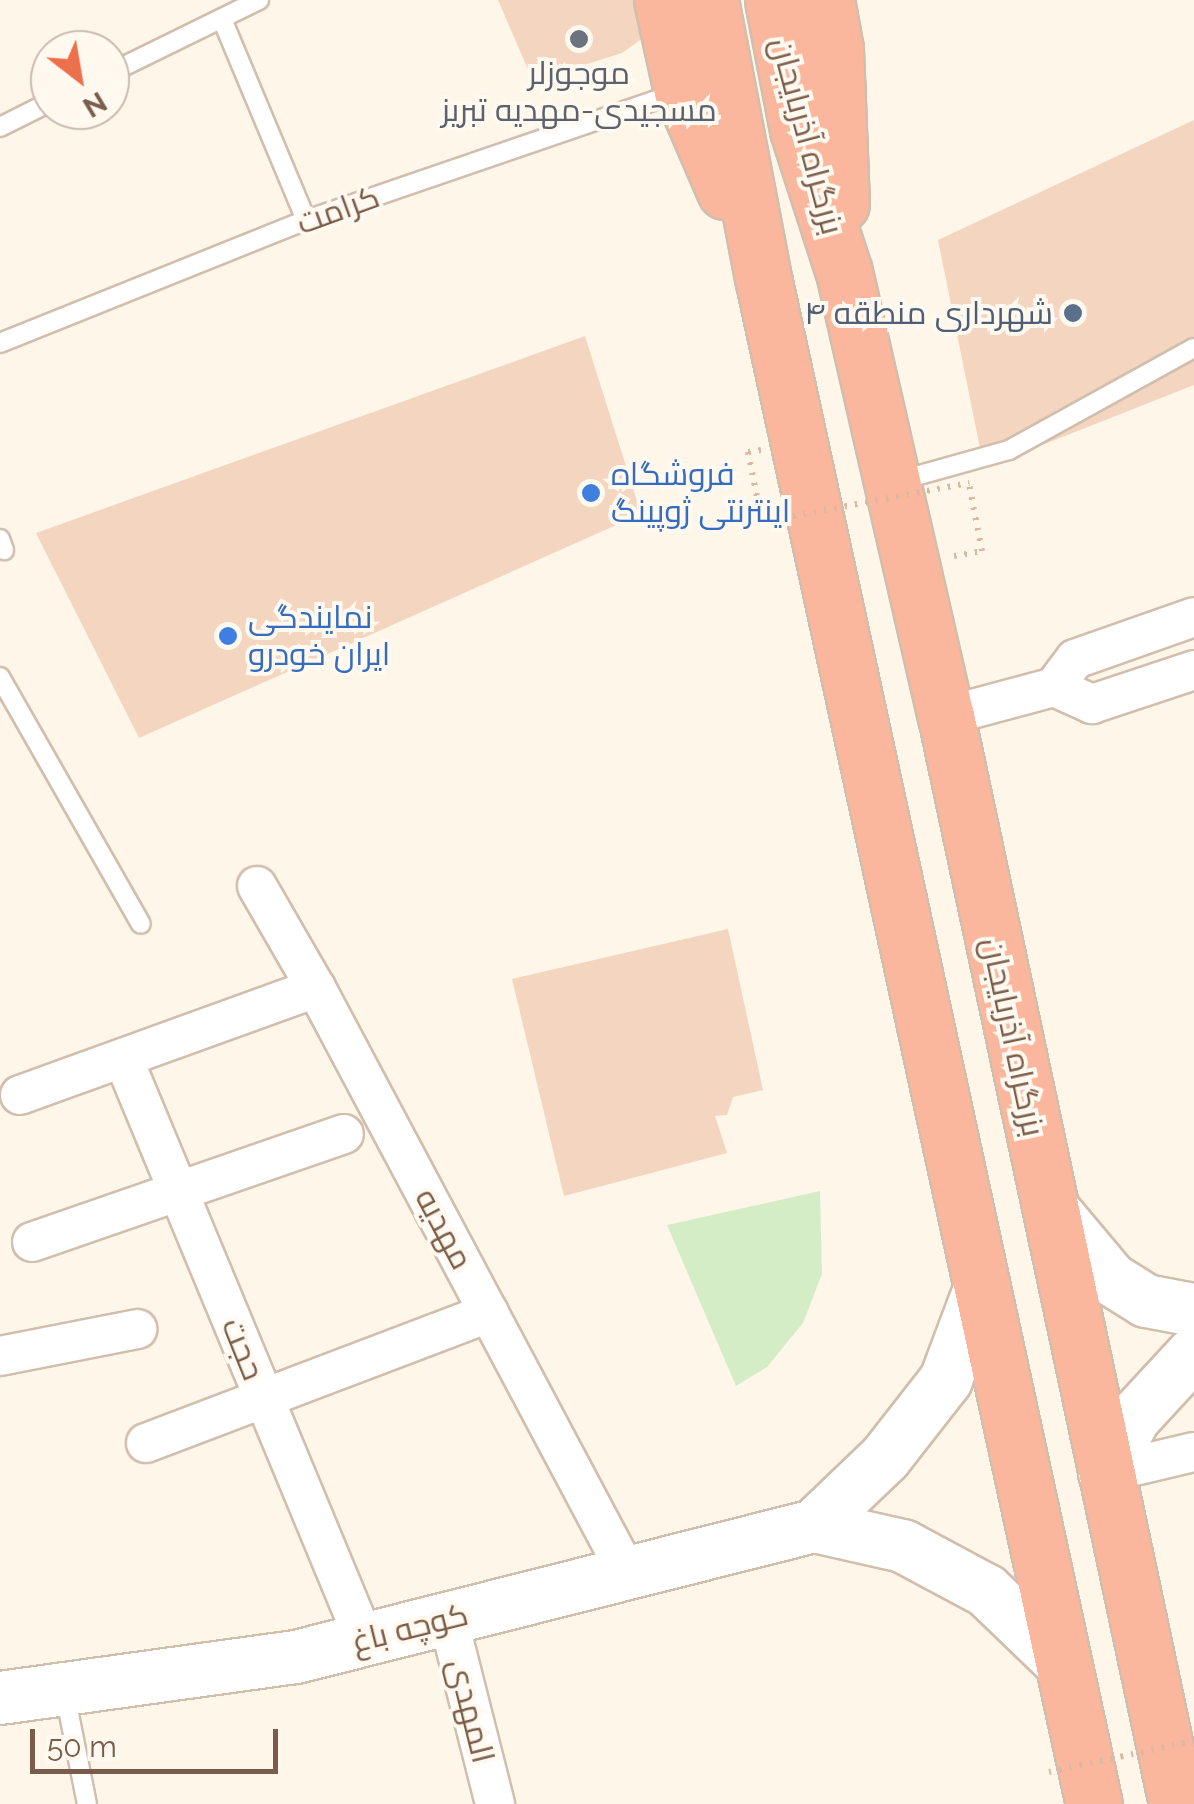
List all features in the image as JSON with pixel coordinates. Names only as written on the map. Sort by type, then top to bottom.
[{"type":"highway","name":"بزرگراه آذربایجان","points":[[662,0],[682,91],[764,282]]},
{"type":"highway","name":"بزرگراه آذربایجان","points":[[710,0],[764,282],[1094,1804]]},
{"type":"highway","name":"بزرگراه آذربایجان","points":[[772,0],[798,130],[844,272],[946,716],[1177,1804]]},
{"type":"highway","name":"بزرگراه آذربایجان","points":[[826,0],[835,50],[844,272]]},
{"type":"main road","points":[[1049,1206],[1111,1279],[1146,1302],[1194,1310]]},
{"type":"main road","points":[[814,1526],[885,1458],[946,1380],[982,1284]]},
{"type":"main road","points":[[1106,1473],[1134,1418],[1194,1354]]},
{"type":"main road","points":[[814,1526],[903,1546],[986,1591],[1064,1665]]},
{"type":"main road","name":"کوچه باغ","points":[[0,1698],[296,1657],[814,1526]]},
{"type":"street","points":[[946,716],[1054,687],[1075,659],[1194,617]]},
{"type":"street","points":[[1054,687],[1092,704],[1194,670]]},
{"type":"street","name":"مهدیه","points":[[257,886],[316,988],[627,1573]]},
{"type":"street","points":[[20,1095],[316,988]]},
{"type":"street","name":"حجت","points":[[123,1058],[364,1640]]},
{"type":"street","points":[[32,1242],[344,1134]]},
{"type":"street","points":[[146,1443],[489,1313]]},
{"type":"street","points":[[1,1351],[137,1328]]},
{"type":"street","points":[[1106,1473],[1194,1452]]},
{"type":"street","name":"المهدی","points":[[448,1618],[495,1804]]},
{"type":"lane","points":[[130,63],[259,0]]},
{"type":"lane","points":[[222,19],[306,220]]},
{"type":"lane","name":"کرامت","points":[[0,343],[306,220],[682,91]]},
{"type":"lane","points":[[0,126],[30,112]]},
{"type":"lane","points":[[892,482],[1008,450],[1194,348]]},
{"type":"lane","points":[[0,677],[140,924]]},
{"type":"lane","points":[[64,1689],[87,1804]]},
{"type":"path","points":[[748,452],[762,522],[969,483],[982,551]]},
{"type":"path","points":[[1049,1772],[1194,1740]]},
{"type":"green space","points":[[820,1191],[822,1274],[803,1323],[767,1367],[736,1386],[667,1225]]},
{"type":"building","name":"موجوزلر مسجیدی-مهدیه تبریز","points":[[498,0],[640,0],[647,35],[622,53],[533,81]]},
{"type":"building","name":"شهرداری منطقه ۴","points":[[1194,120],[1194,385],[984,468],[938,240]]},
{"type":"building","name":"نمایندگی ایران خودرو","points":[[585,336],[641,514],[139,738],[36,533]]},
{"type":"building","points":[[728,929],[763,1090],[733,1097],[727,1115],[715,1116],[727,1153],[564,1196],[512,979]]},
{"type":"place","name":"موجوزلر مسجیدی-مهدیه تبریز","points":[[579,39]]},
{"type":"place","name":"شهرداری منطقه ۴","points":[[1073,313]]},
{"type":"place","name":"فروشگاه اینترنتی ژوپینگ","points":[[591,493]]},
{"type":"place","name":"نمایندگی ایران خودرو","points":[[228,636]]}]
